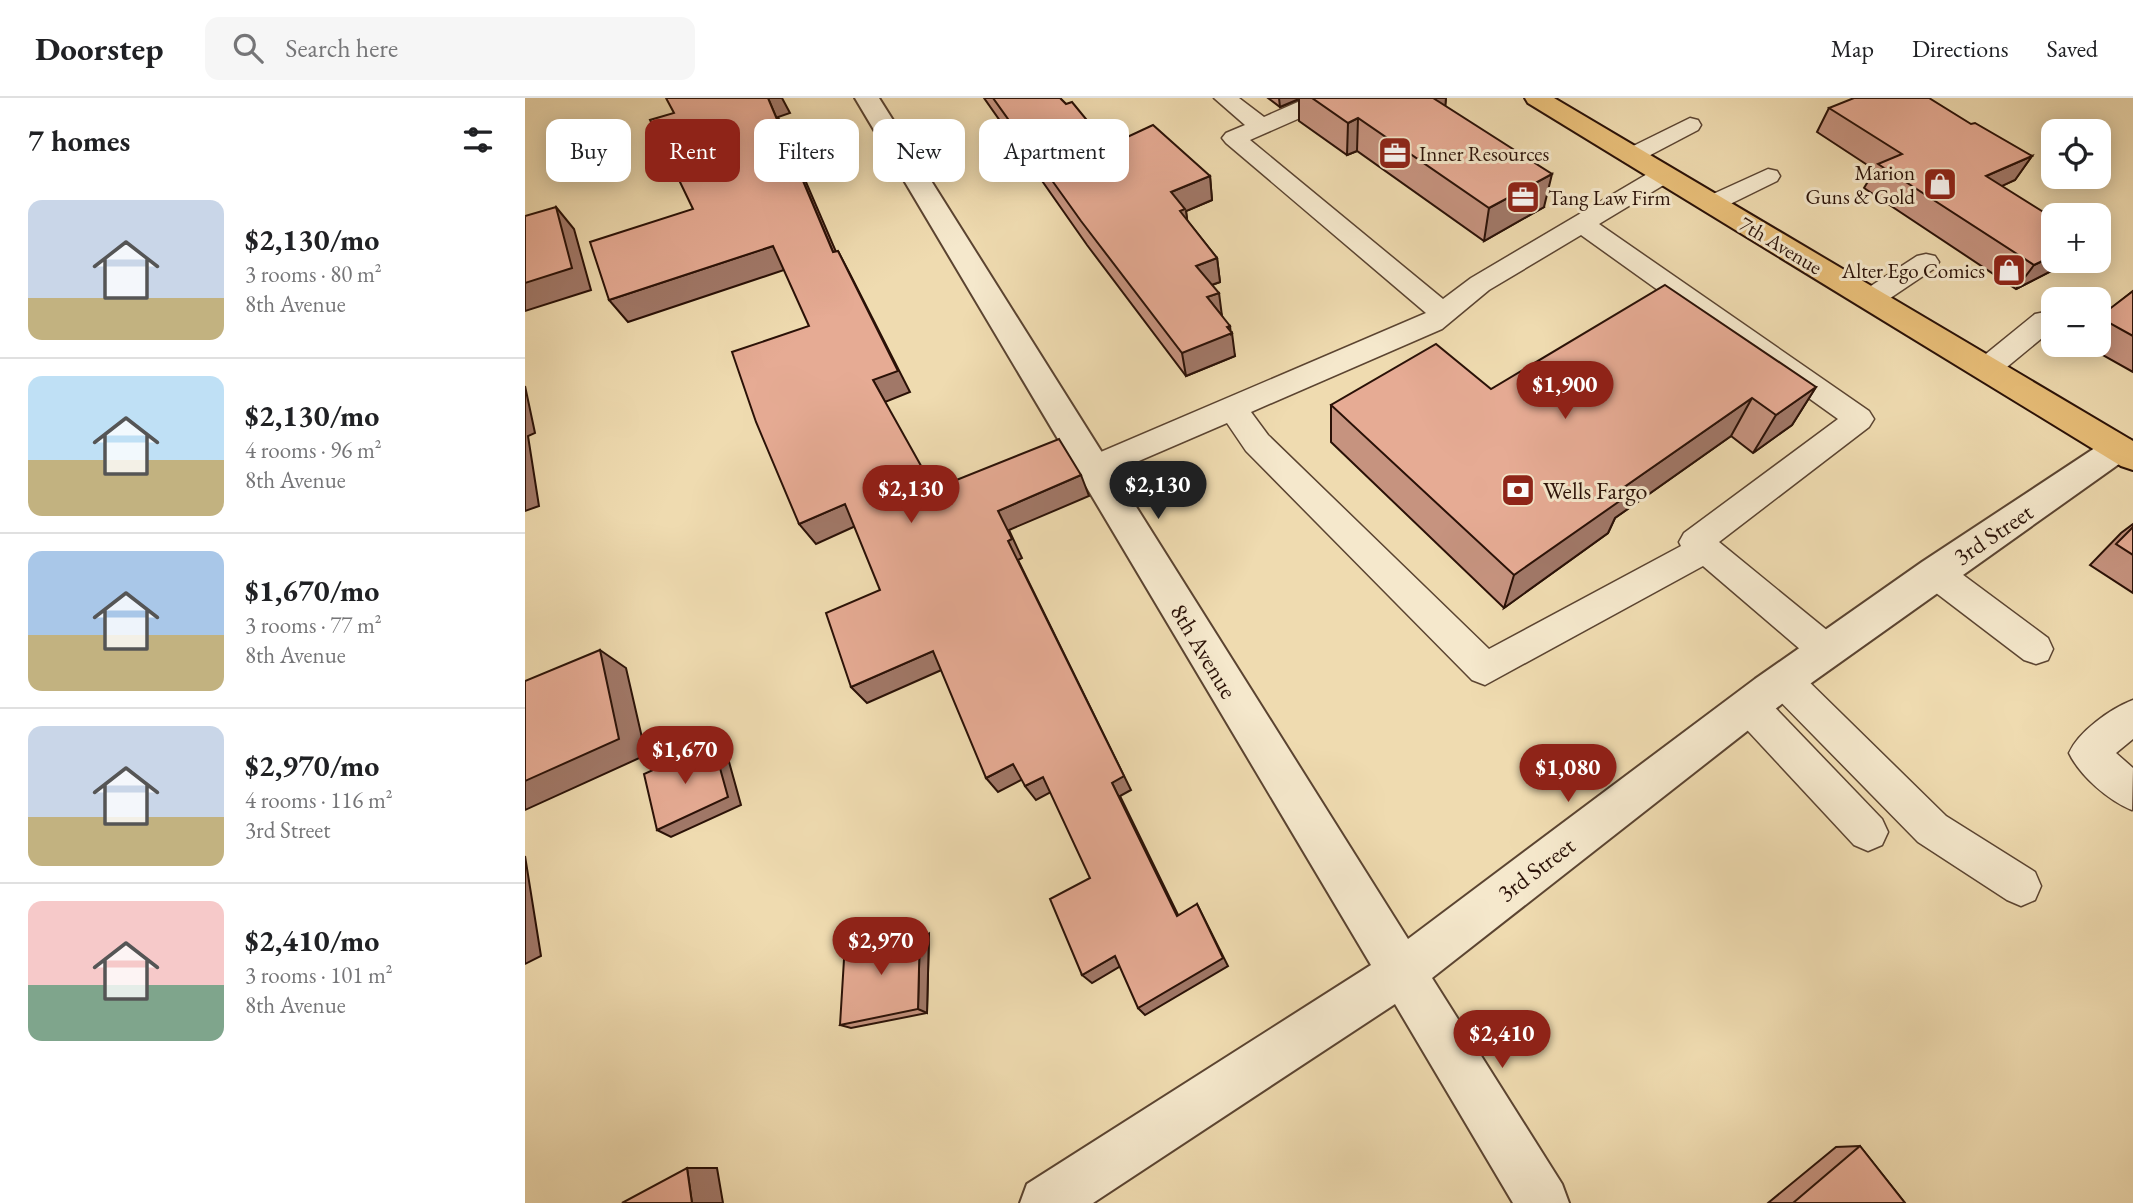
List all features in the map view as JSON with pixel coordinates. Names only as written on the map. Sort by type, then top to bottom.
[{"type":"main road","name":"7th Avenue","points":[[1537,98],[2126,453]]},
{"type":"street","name":"8th Avenue","points":[[867,98],[1543,1203]]},
{"type":"street","name":"3rd Street","points":[[1046,1203],[1401,973],[1749,706],[1935,573],[2126,453]]},
{"type":"lane","points":[[1225,98],[1261,126]]},
{"type":"lane","points":[[1326,98],[1234,138],[1443,313]]},
{"type":"lane","points":[[1631,156],[1690,125]]},
{"type":"lane","points":[[1093,468],[1432,322],[1480,284],[1663,175]]},
{"type":"lane","points":[[1711,204],[1768,176]]},
{"type":"lane","points":[[1582,224],[1859,419],[1695,542]]},
{"type":"lane","points":[[1870,299],[1926,262]]},
{"type":"lane","points":[[1986,369],[2041,324]]},
{"type":"lane","points":[[1231,408],[1257,443],[1485,669],[1705,549],[1826,651]]},
{"type":"lane","points":[[1935,573],[2036,649]]},
{"type":"lane","points":[[1784,681],[1932,829],[2021,886]]},
{"type":"lane","points":[[1749,706],[1868,832]]},
{"type":"lane","points":[[2132,792],[2088,753],[2133,717]]},
{"type":"building","points":[[666,98],[768,98],[777,119],[754,119],[754,182],[803,182],[833,252],[838,251],[898,371],[873,380],[934,489],[1059,439],[1081,475],[998,511],[1012,539],[1008,541],[1124,776],[1112,783],[1177,916],[1197,904],[1223,958],[1138,1008],[1115,956],[1082,975],[1050,899],[1090,878],[1043,777],[1025,786],[1013,764],[986,778],[933,651],[851,687],[826,613],[880,590],[845,504],[799,524],[756,422],[732,352],[809,326],[773,246],[609,300],[590,242],[693,209],[680,182],[740,182],[740,119],[653,119],[674,113]]},
{"type":"building","points":[[993,98],[1060,98],[1066,104],[1072,102],[1086,119],[1008,119]]},
{"type":"building","points":[[1312,98],[1433,98],[1552,174],[1489,208],[1358,118],[1348,123]]},
{"type":"building","points":[[1854,98],[1929,98],[2032,156],[1986,176],[2041,210],[2041,262],[2034,265],[1878,164],[1902,154],[1829,108]]},
{"type":"building","points":[[1153,125],[1210,176],[1171,192],[1185,209],[1180,211],[1217,258],[1196,266],[1219,293],[1207,297],[1230,326],[1227,327],[1232,333],[1182,353],[1053,182],[1129,182],[1129,136]]},
{"type":"building","points":[[556,207],[572,268],[525,283],[525,216]]},
{"type":"building","name":"Wells Fargo","points":[[1665,285],[1816,387],[1776,415],[1752,398],[1617,492],[1624,498],[1514,575],[1331,405],[1436,344],[1491,389]]},
{"type":"building","points":[[2133,291],[2133,336],[2111,324],[2111,308]]},
{"type":"building","points":[[2133,527],[2133,555],[2116,544]]},
{"type":"building","points":[[600,650],[619,739],[525,781],[525,681]]},
{"type":"building","points":[[713,743],[728,797],[657,830],[644,774]]},
{"type":"building","points":[[920,929],[918,1009],[840,1025],[845,943]]},
{"type":"building","points":[[1860,1146],[1905,1203],[1793,1203]]},
{"type":"building","points":[[687,1168],[692,1203],[622,1203]]},
{"type":"place","name":"Inner Resources","points":[[1395,153]]},
{"type":"place","name":"Marion Guns & Gold","points":[[1940,184]]},
{"type":"place","name":"Tang Law Firm","points":[[1523,197]]},
{"type":"place","name":"Alter Ego Comics","points":[[2009,270]]},
{"type":"place","name":"Wells Fargo","points":[[1518,490]]}]
